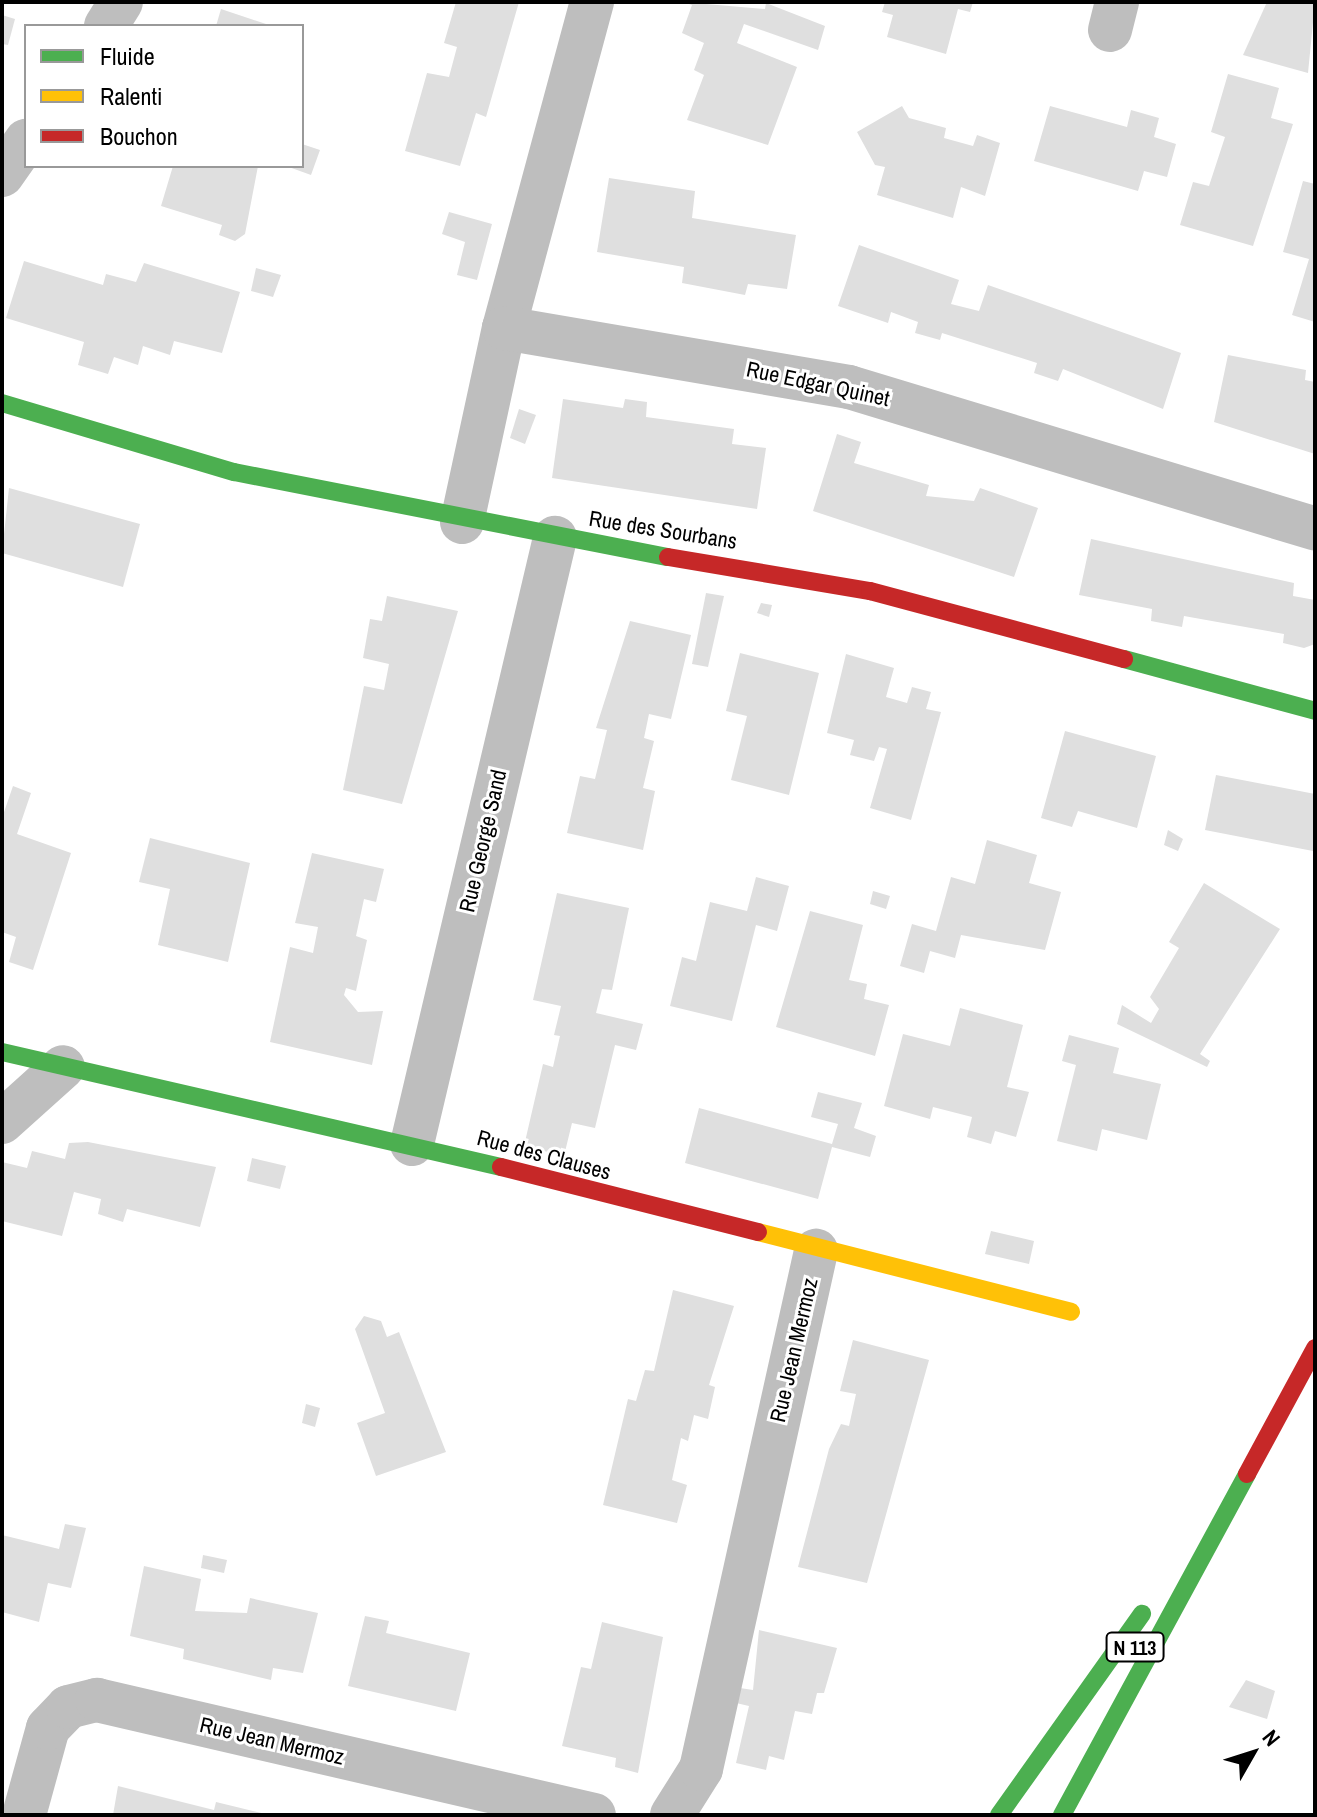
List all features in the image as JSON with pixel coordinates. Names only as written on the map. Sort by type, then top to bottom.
[{"type":"street","points":[[107,24],[121,2]]},
{"type":"street","points":[[462,522],[504,328],[592,2]]},
{"type":"street","points":[[2,175],[24,144]]},
{"type":"street","name":"Rue Edgar Quinet","points":[[504,328],[849,387],[1315,529]]},
{"type":"street","name":"Rue des Sourbans","points":[[2,403],[234,472],[462,522],[846,585],[1315,711]]},
{"type":"street","name":"Rue George Sand","points":[[412,1144],[555,538]]},
{"type":"street","name":"Rue des Clauses","points":[[2,1052],[412,1144],[816,1251],[1071,1312]]},
{"type":"street","points":[[2,1122],[63,1067]]},
{"type":"street","name":"Rue Jean Mermoz","points":[[672,1815],[701,1769],[816,1251]]},
{"type":"street","name":"N 113","points":[[1065,1761],[1239,1479],[1312,1349]]},
{"type":"street","points":[[999,1815],[1239,1479]]},
{"type":"street","points":[[1062,1815],[1239,1479]]},
{"type":"street","name":"Rue Jean Mermoz","points":[[24,1815],[48,1728],[68,1707],[97,1700],[594,1815]]},
{"type":"building","points":[[456,2],[519,2],[486,117],[476,113],[460,166],[405,151],[427,73],[449,77],[457,47],[444,43]]},
{"type":"building","points":[[683,2],[765,9],[766,3],[825,26],[818,50],[744,24],[737,43],[797,67],[768,145],[687,120],[704,75],[694,70],[704,43],[682,33],[692,5]]},
{"type":"building","points":[[885,2],[973,2],[970,12],[958,9],[946,54],[887,37],[893,15],[882,12]]},
{"type":"building","points":[[1267,2],[1315,2],[1308,73],[1243,55]]},
{"type":"building","points":[[221,9],[266,24],[217,24]]},
{"type":"building","points":[[2,15],[15,19],[8,45],[2,44]]},
{"type":"building","points":[[1228,74],[1279,88],[1271,118],[1293,124],[1253,246],[1180,225],[1193,182],[1209,186],[1225,137],[1211,132]]},
{"type":"building","points":[[902,106],[909,118],[946,128],[944,138],[973,146],[977,135],[1000,143],[985,196],[961,187],[953,218],[877,195],[885,167],[875,165],[857,132]]},
{"type":"building","points":[[1050,106],[1127,127],[1131,110],[1159,118],[1154,137],[1176,144],[1167,177],[1144,171],[1138,191],[1034,161]]},
{"type":"building","points":[[304,145],[320,150],[311,175],[292,168],[304,168]]},
{"type":"building","points":[[172,168],[258,168],[245,234],[235,241],[219,235],[222,225],[161,206]]},
{"type":"building","points":[[609,178],[695,191],[692,218],[796,235],[787,289],[748,284],[745,295],[682,283],[684,267],[597,252]]},
{"type":"building","points":[[1303,181],[1315,184],[1315,322],[1292,315],[1309,259],[1283,252]]},
{"type":"building","points":[[449,212],[492,224],[477,280],[457,275],[465,242],[442,234]]},
{"type":"building","points":[[859,245],[959,280],[951,304],[979,311],[988,285],[1181,353],[1163,409],[1063,369],[1058,381],[1034,373],[1037,363],[942,333],[940,340],[915,333],[918,322],[891,312],[888,323],[838,306]]},
{"type":"building","points":[[24,261],[103,285],[106,274],[136,282],[144,263],[240,292],[222,353],[174,341],[170,355],[143,346],[138,365],[114,357],[108,374],[78,365],[84,342],[6,318]]},
{"type":"building","points":[[256,268],[281,275],[273,297],[251,291]]},
{"type":"building","points":[[1228,355],[1306,370],[1305,380],[1315,382],[1315,454],[1214,422]]},
{"type":"building","points":[[563,399],[623,408],[625,399],[647,402],[646,417],[734,429],[732,444],[766,448],[757,509],[552,478]]},
{"type":"building","points":[[519,409],[536,415],[525,444],[510,438]]},
{"type":"building","points":[[837,434],[861,442],[854,463],[929,485],[926,496],[974,501],[980,488],[1038,508],[1014,577],[813,511]]},
{"type":"building","points":[[9,488],[140,524],[123,587],[2,553]]},
{"type":"building","points":[[1091,539],[1294,583],[1293,596],[1315,600],[1315,644],[1304,648],[1283,643],[1284,634],[1184,616],[1182,627],[1151,621],[1152,609],[1079,595]]},
{"type":"building","points":[[706,593],[724,596],[708,667],[692,664]]},
{"type":"building","points":[[387,596],[458,611],[402,804],[343,790],[364,686],[384,690],[389,664],[363,658],[370,619],[382,621]]},
{"type":"building","points":[[761,603],[772,605],[769,617],[757,613]]},
{"type":"building","points":[[630,621],[691,635],[671,719],[649,714],[644,738],[654,741],[643,788],[655,791],[643,850],[567,833],[580,776],[595,779],[607,730],[596,728]]},
{"type":"building","points":[[740,653],[819,673],[789,795],[731,780],[747,716],[726,711]]},
{"type":"building","points":[[846,654],[894,668],[886,697],[907,703],[912,687],[931,692],[926,709],[941,712],[911,820],[870,808],[887,749],[879,747],[874,761],[850,755],[854,740],[827,733]]},
{"type":"building","points":[[1065,731],[1156,756],[1137,828],[1078,811],[1072,827],[1041,818]]},
{"type":"building","points":[[1216,775],[1315,794],[1313,851],[1205,830]]},
{"type":"building","points":[[13,786],[31,793],[17,834],[71,853],[33,970],[9,962],[16,937],[2,932],[2,818]]},
{"type":"building","points":[[1168,830],[1183,839],[1178,851],[1164,845]]},
{"type":"building","points":[[150,838],[250,863],[228,962],[158,945],[170,889],[139,882]]},
{"type":"building","points":[[987,840],[1037,855],[1029,883],[1061,892],[1045,950],[961,935],[955,958],[930,951],[924,973],[900,966],[912,924],[936,931],[951,877],[975,884]]},
{"type":"building","points":[[312,853],[384,869],[376,902],[364,899],[356,936],[367,940],[356,991],[346,988],[344,995],[358,1012],[383,1011],[372,1065],[270,1042],[290,947],[313,953],[318,927],[295,923]]},
{"type":"building","points":[[756,877],[789,886],[777,931],[756,925],[732,1021],[670,1006],[682,957],[696,961],[710,902],[747,911]]},
{"type":"building","points":[[1204,883],[1280,929],[1200,1054],[1210,1061],[1207,1067],[1117,1024],[1122,1005],[1151,1023],[1159,1009],[1150,997],[1179,948],[1169,942]]},
{"type":"building","points":[[873,891],[890,896],[886,909],[870,904]]},
{"type":"building","points":[[557,893],[629,908],[612,990],[602,989],[596,1013],[643,1024],[636,1050],[615,1045],[595,1128],[572,1123],[564,1156],[524,1146],[543,1064],[553,1067],[560,1036],[554,1035],[561,1006],[533,1000]]},
{"type":"building","points":[[810,911],[863,925],[849,980],[867,984],[864,999],[889,1005],[875,1056],[776,1027]]},
{"type":"building","points":[[960,1008],[1023,1025],[1007,1087],[1029,1092],[1016,1137],[995,1131],[991,1144],[967,1137],[972,1117],[933,1107],[930,1119],[884,1106],[903,1034],[950,1046]]},
{"type":"building","points":[[1069,1035],[1119,1048],[1113,1073],[1161,1084],[1147,1140],[1102,1129],[1097,1151],[1057,1141],[1076,1065],[1062,1061]]},
{"type":"building","points":[[818,1092],[862,1103],[854,1128],[876,1136],[870,1157],[832,1147],[818,1199],[685,1163],[699,1108],[832,1144],[838,1124],[811,1117]]},
{"type":"building","points":[[88,1142],[216,1167],[200,1227],[127,1209],[123,1222],[98,1214],[101,1199],[74,1192],[62,1236],[2,1221],[2,1162],[27,1168],[32,1151],[65,1159],[69,1143]]},
{"type":"building","points":[[252,1158],[286,1166],[280,1189],[247,1181]]},
{"type":"building","points":[[991,1231],[1034,1241],[1029,1264],[985,1254]]},
{"type":"building","points":[[673,1290],[734,1306],[709,1385],[715,1387],[708,1419],[694,1415],[688,1441],[681,1438],[672,1480],[687,1485],[677,1523],[603,1505],[628,1399],[636,1401],[645,1370],[654,1371]]},
{"type":"building","points":[[364,1316],[381,1321],[387,1337],[399,1332],[446,1452],[376,1476],[357,1423],[385,1413],[355,1329]]},
{"type":"building","points":[[853,1340],[929,1360],[867,1583],[798,1567],[829,1449],[841,1424],[849,1426],[856,1394],[840,1391]]},
{"type":"building","points":[[306,1404],[320,1408],[315,1427],[302,1423]]},
{"type":"building","points":[[65,1524],[86,1528],[71,1588],[48,1583],[39,1622],[2,1612],[2,1535],[59,1549]]},
{"type":"building","points":[[203,1555],[227,1560],[224,1573],[201,1568]]},
{"type":"building","points":[[144,1566],[201,1579],[195,1611],[247,1613],[250,1598],[318,1613],[303,1673],[273,1668],[271,1680],[183,1659],[184,1649],[130,1636]]},
{"type":"building","points":[[365,1616],[389,1621],[386,1633],[470,1653],[456,1711],[348,1686]]},
{"type":"building","points":[[602,1622],[663,1637],[638,1773],[615,1767],[616,1758],[562,1746],[581,1667],[591,1669]]},
{"type":"building","points":[[759,1630],[837,1648],[824,1693],[817,1693],[812,1714],[795,1711],[784,1760],[769,1756],[766,1770],[736,1763],[749,1706],[736,1703],[740,1688],[753,1690]]},
{"type":"building","points":[[1246,1680],[1275,1691],[1267,1719],[1229,1707]]},
{"type":"building","points":[[118,1786],[214,1810],[216,1802],[270,1815],[113,1815]]},
{"type":"traffic: fast","points":[[2,403],[234,472],[668,557]]},
{"type":"traffic: fast","points":[[1124,659],[1315,711]]},
{"type":"traffic: fast","points":[[2,1052],[501,1167]]},
{"type":"traffic: fast","points":[[1062,1815],[1247,1474]]},
{"type":"traffic: fast","points":[[999,1815],[1142,1614]]},
{"type":"traffic: slow","points":[[758,1232],[1071,1312]]},
{"type":"traffic: jam","points":[[668,557],[870,591],[1124,659]]},
{"type":"traffic: jam","points":[[501,1167],[758,1232]]},
{"type":"traffic: jam","points":[[1247,1474],[1315,1348]]}]
